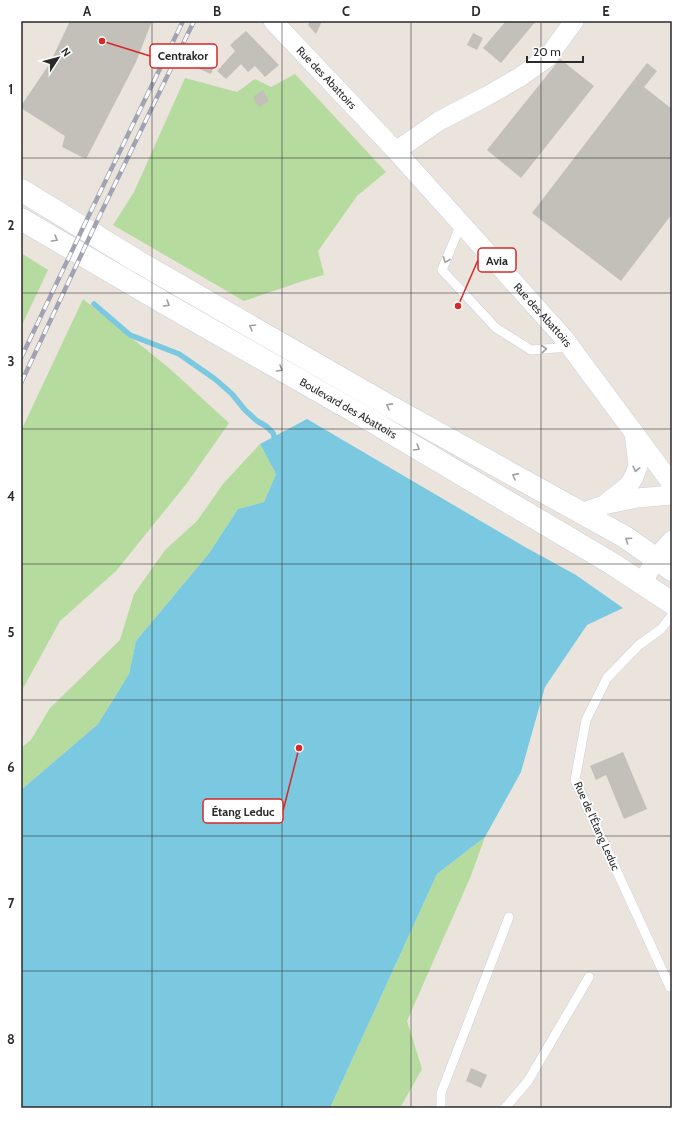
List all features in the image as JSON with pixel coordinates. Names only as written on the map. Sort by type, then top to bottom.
[{"type":"street","name":"Rue des Abattoirs","points":[[273,21],[396,151],[563,337],[672,484]]},
{"type":"street","points":[[396,151],[439,121],[487,96],[548,57],[574,21]]},
{"type":"street","name":"Boulevard des Abattoirs","points":[[21,190],[137,261],[382,402],[581,514],[625,537],[664,564]]},
{"type":"street","name":"Boulevard des Abattoirs","points":[[21,219],[373,422],[604,559],[672,603]]},
{"type":"street","points":[[604,505],[628,486],[634,478],[638,466],[634,431]]},
{"type":"street","points":[[581,514],[604,505],[637,498],[672,495]]},
{"type":"street","points":[[642,584],[664,564],[672,540]]},
{"type":"lane","points":[[461,224],[442,270],[496,328],[531,350],[570,347]]},
{"type":"lane","name":"Rue de l'Étang Leduc","points":[[670,987],[575,780],[586,720],[607,678],[639,645],[661,629],[672,615]]},
{"type":"lane","points":[[441,1108],[441,1093],[509,917]]},
{"type":"lane","points":[[505,1108],[528,1081],[589,977]]},
{"type":"green space","points":[[295,74],[386,172],[357,196],[318,251],[324,275],[244,301],[113,225],[134,192],[185,78],[237,92],[255,79],[271,87]]},
{"type":"green space","points":[[21,253],[48,270],[21,327]]},
{"type":"green space","points":[[83,299],[169,368],[229,423],[187,483],[116,571],[60,621],[21,692],[21,431]]},
{"type":"green space","points":[[260,444],[276,474],[264,502],[238,509],[210,552],[136,641],[129,674],[98,724],[21,790],[21,748],[31,740],[50,708],[120,640],[134,594],[165,550],[197,521],[223,484]]},
{"type":"green space","points":[[485,837],[470,878],[407,1021],[422,1069],[400,1108],[330,1108],[437,874]]},
{"type":"water","points":[[307,419],[525,547],[576,575],[623,608],[587,625],[545,687],[521,772],[485,837],[437,874],[330,1108],[21,1108],[21,790],[98,724],[129,674],[136,641],[210,552],[238,509],[264,502],[276,474],[260,444]]},
{"type":"building","points":[[70,21],[152,21],[136,62],[86,159],[62,147],[65,136],[21,108],[50,63]]},
{"type":"building","points":[[310,21],[322,21],[316,34],[308,25]]},
{"type":"building","points":[[506,21],[536,21],[501,63],[483,48]]},
{"type":"building","points":[[246,31],[279,65],[265,77],[255,66],[248,72],[241,64],[226,79],[217,71],[235,51],[230,45]]},
{"type":"building","points":[[473,33],[483,38],[477,50],[467,45]]},
{"type":"building","points":[[201,52],[217,59],[211,74],[195,67]]},
{"type":"building","points":[[560,59],[594,86],[521,178],[487,150]]},
{"type":"building","points":[[647,63],[657,71],[644,87],[672,109],[672,214],[621,281],[532,213]]},
{"type":"building","points":[[263,90],[269,101],[259,107],[253,97]]},
{"type":"building","points":[[623,752],[647,809],[624,819],[606,775],[596,780],[590,766]]},
{"type":"building","points":[[471,1068],[487,1075],[481,1088],[466,1081]]},
{"type":"waterway","points":[[94,304],[130,335],[179,354],[215,379],[232,394],[245,410],[273,433],[276,442]]},
{"type":"railway","points":[[21,358],[183,21]]},
{"type":"railway","points":[[21,383],[99,217],[194,21]]},
{"type":"place","name":"Centrakor","points":[[102,41]]},
{"type":"place","name":"Avia","points":[[458,306]]},
{"type":"place","name":"Étang Leduc","points":[[299,748]]}]
